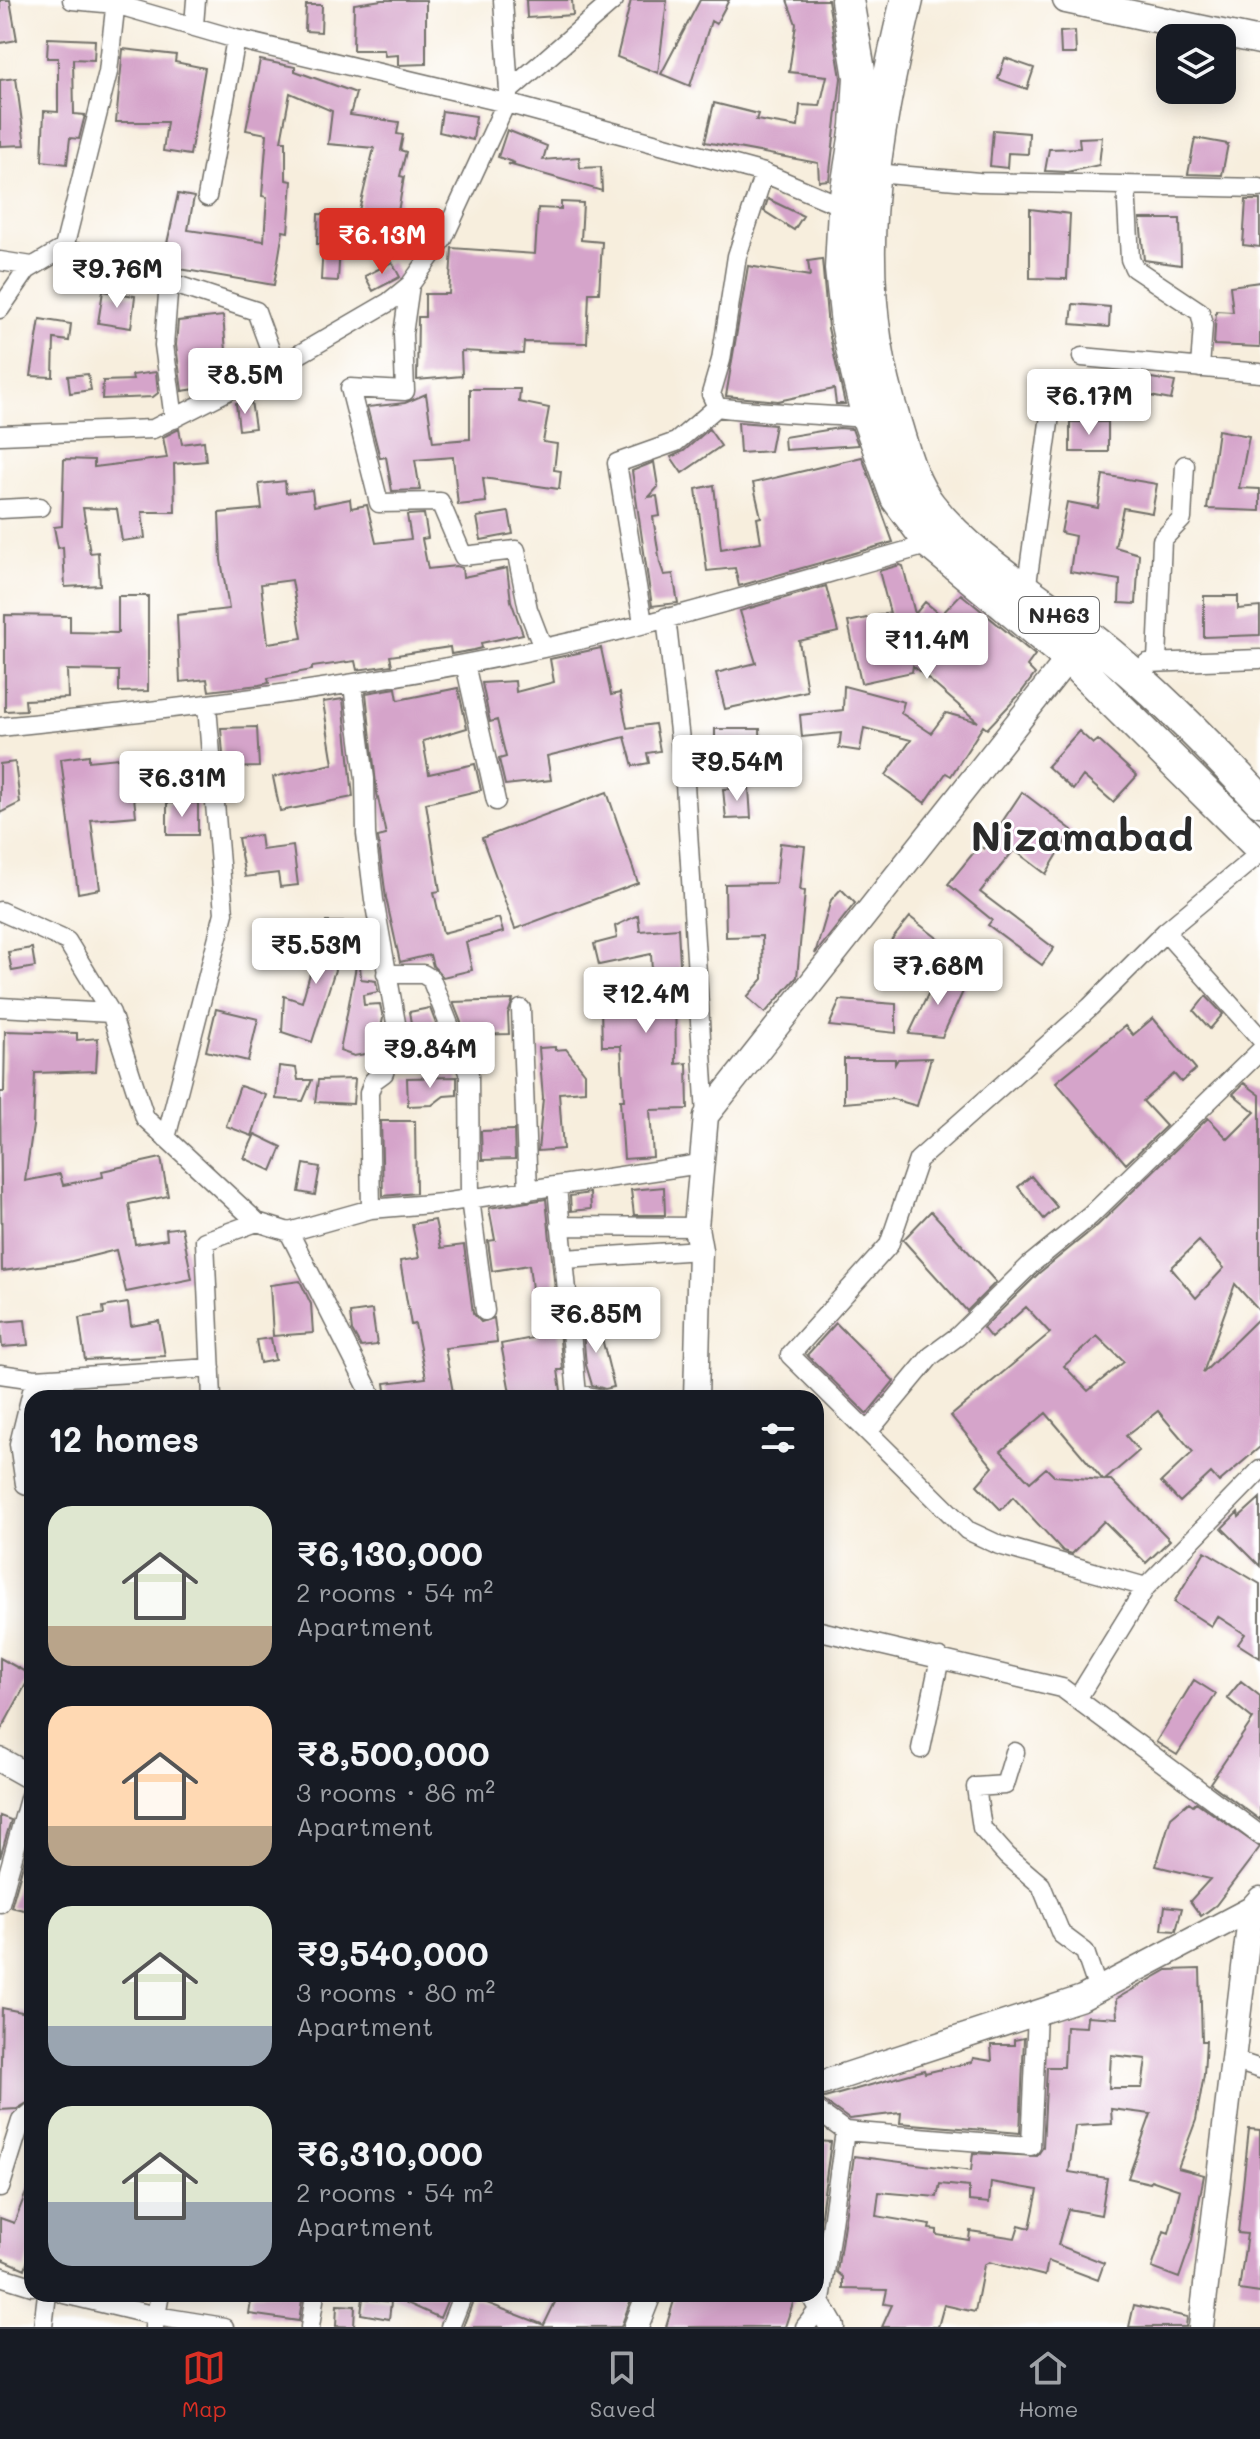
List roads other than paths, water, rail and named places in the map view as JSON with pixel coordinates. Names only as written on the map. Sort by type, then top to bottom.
[{"type":"highway","name":"NH63","points":[[847,0],[860,77],[857,126],[844,207],[841,269],[847,324],[868,418],[897,498],[931,544],[1081,657],[1142,664],[1197,733],[1260,800]]},
{"type":"highway","name":"NH63","points":[[855,0],[867,8],[884,10],[906,0]]},
{"type":"highway","name":"NH63","points":[[906,0],[888,78],[866,250],[871,319],[891,410],[913,480],[955,535],[1026,591],[1081,657],[1260,850]]},
{"type":"main road","points":[[1066,0],[1260,41]]},
{"type":"street","points":[[72,0],[115,2],[236,39],[507,97],[764,173],[844,207]]},
{"type":"street","points":[[194,25],[196,0]]},
{"type":"street","points":[[503,0],[507,97]]},
{"type":"street","points":[[0,435],[153,429],[276,366],[389,302],[410,285],[443,239],[507,97],[614,0]]},
{"type":"street","points":[[0,309],[32,266],[64,248],[108,72],[115,2]]},
{"type":"street","points":[[207,197],[236,39]]},
{"type":"street","points":[[717,407],[711,394],[721,360],[737,256],[764,173]]},
{"type":"street","points":[[875,173],[979,182],[1260,188]]},
{"type":"street","points":[[1126,185],[1130,259],[1139,273],[1200,312],[1203,325],[1200,368]]},
{"type":"street","points":[[64,248],[256,311],[276,366]]},
{"type":"street","points":[[0,261],[32,266]]},
{"type":"street","points":[[169,282],[164,345],[174,419]]},
{"type":"street","points":[[410,285],[403,334],[405,391],[350,388],[379,503],[440,502],[463,556],[516,550],[528,609],[543,648]]},
{"type":"street","points":[[1082,357],[1260,373]]},
{"type":"street","points":[[1026,591],[1052,401]]},
{"type":"street","points":[[643,623],[617,463],[676,442],[717,407],[783,416],[800,413],[868,418]]},
{"type":"street","points":[[1185,465],[1181,522],[1162,540],[1142,664],[1260,659]]},
{"type":"street","points":[[0,509],[40,507]]},
{"type":"street","points":[[0,727],[207,706],[353,685],[465,664],[643,623],[931,544]]},
{"type":"street","points":[[666,617],[685,784],[706,1116],[700,1164],[696,1390]]},
{"type":"street","points":[[706,1116],[1081,657]]},
{"type":"street","points":[[465,664],[496,801]]},
{"type":"street","points":[[353,685],[365,779],[366,834],[396,1023],[384,1073],[373,1081],[369,1093],[371,1209]]},
{"type":"street","points":[[166,1138],[224,913],[207,706]]},
{"type":"street","points":[[1146,1587],[999,1545],[967,1530],[790,1355],[889,1245],[918,1160],[1090,1007],[1165,932],[1260,850]]},
{"type":"street","points":[[0,911],[67,941],[111,1013],[145,1118],[257,1222],[289,1232],[371,1209],[470,1199],[700,1164]]},
{"type":"street","points":[[1165,932],[1260,1038]]},
{"type":"street","points":[[386,974],[423,974],[431,979],[468,1070],[470,1199],[485,1311]]},
{"type":"street","points":[[0,1007],[111,1013]]},
{"type":"street","points":[[521,1009],[528,1191]]},
{"type":"street","points":[[868,1432],[931,1356],[958,1336],[1031,1264],[1090,1216],[1260,1051]]},
{"type":"street","points":[[557,1187],[577,1390]]},
{"type":"street","points":[[212,1390],[205,1241],[257,1222]]},
{"type":"street","points":[[560,1226],[698,1239]]},
{"type":"street","points":[[289,1232],[369,1390]]},
{"type":"street","points":[[565,1259],[698,1239]]},
{"type":"street","points":[[0,1374],[35,1379],[211,1368]]},
{"type":"street","points":[[32,1390],[35,1379]]},
{"type":"street","points":[[24,1424],[19,1444],[24,1477]]},
{"type":"street","points":[[1077,1699],[1146,1587],[1260,1470]]},
{"type":"street","points":[[824,1632],[1062,1688],[1260,1835]]},
{"type":"street","points":[[921,1749],[940,1658]]},
{"type":"street","points":[[1015,1752],[1005,1785],[976,1787],[982,1828],[1007,1856],[1041,1885],[1061,1934],[1085,1952],[1098,1990]]},
{"type":"street","points":[[0,1760],[24,1774]]},
{"type":"street","points":[[0,1903],[24,1810]]},
{"type":"street","points":[[824,2082],[1037,2014],[1098,1990],[1256,1904]]},
{"type":"street","points":[[1201,2327],[1233,2060],[1256,1904]]},
{"type":"street","points":[[824,2116],[845,2131],[1031,2146],[1037,2014]]},
{"type":"street","points":[[1233,2060],[1260,2069]]},
{"type":"street","points":[[0,2188],[24,2119]]},
{"type":"street","points":[[824,2268],[845,2131]]},
{"type":"street","points":[[0,2276],[24,2284]]},
{"type":"street","points":[[43,2327],[46,2302]]},
{"type":"street","points":[[90,2302],[155,2322],[224,2327]]},
{"type":"street","points":[[155,2322],[159,2302]]},
{"type":"street","points":[[310,2327],[314,2302]]},
{"type":"street","points":[[450,2327],[460,2302]]},
{"type":"street","points":[[636,2327],[646,2302]]},
{"type":"district","name":"Nizamabad","points":[[1082,837]]}]
